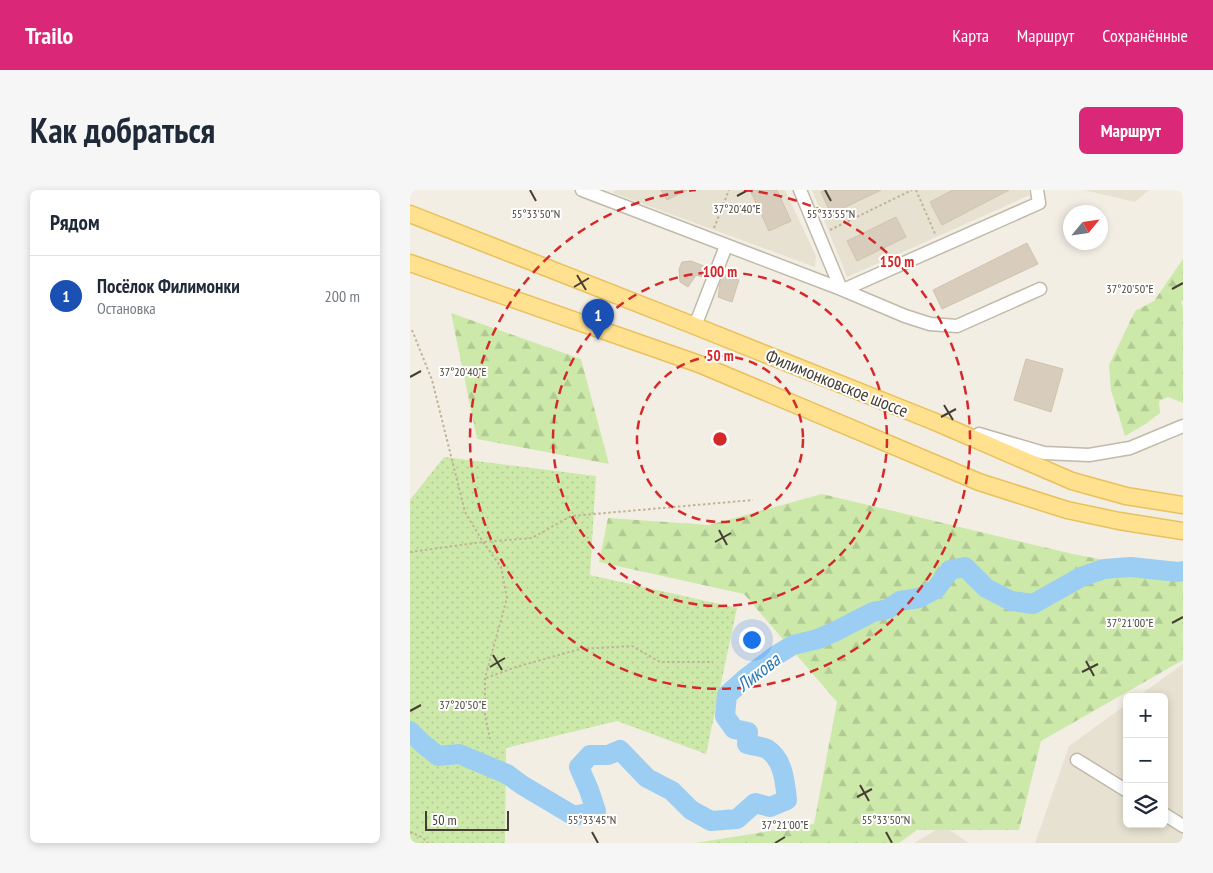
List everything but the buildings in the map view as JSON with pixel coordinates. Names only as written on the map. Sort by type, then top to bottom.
[{"type":"main road","name":"Филимонковское шоссе","points":[[410,214],[933,421],[1072,481],[1126,496],[1183,505]]},
{"type":"main road","name":"Филимонковское шоссе","points":[[410,263],[699,364],[979,482],[1067,510],[1119,521],[1183,531]]},
{"type":"street","points":[[800,190],[842,290]]},
{"type":"street","points":[[587,191],[905,316],[930,324],[957,326],[1040,289]]},
{"type":"street","points":[[842,290],[940,247],[1038,196]]},
{"type":"street","points":[[695,326],[726,246]]},
{"type":"street","points":[[933,421],[1044,453],[1089,455],[1130,448],[1183,426]]},
{"type":"street","points":[[1077,760],[1123,789]]},
{"type":"street","points":[[1168,817],[1183,826]]},
{"type":"path","points":[[709,239],[729,190]]},
{"type":"path","points":[[819,236],[912,190]]},
{"type":"path","points":[[916,190],[940,247]]},
{"type":"path","points":[[412,330],[432,380],[465,512],[501,567],[507,598],[486,678],[485,715],[490,739]]},
{"type":"path","points":[[410,552],[483,542],[532,538],[571,516],[753,500]]},
{"type":"path","points":[[486,678],[516,667],[580,649],[632,646],[660,662],[712,662]]},
{"type":"path","points":[[410,832],[422,837],[428,843]]},
{"type":"shaded area","points":[[615,190],[785,190],[816,256],[815,267],[613,193]]},
{"type":"shaded area","points":[[812,190],[1028,190],[1030,195],[847,277]]},
{"type":"shaded area","points":[[1084,190],[1149,190],[1135,202]]},
{"type":"shaded area","points":[[1183,664],[1183,843],[1035,843],[1069,746],[1123,707],[1123,828],[1168,828],[1168,693],[1143,693]]},
{"type":"shaded area","points":[[943,826],[969,843],[914,843]]},
{"type":"green space","points":[[1183,259],[1183,301],[1181,302],[1183,307],[1183,403],[1168,397],[1159,401],[1160,413],[1125,436],[1111,390],[1109,365],[1135,311],[1154,301]]},
{"type":"green space","points":[[451,313],[581,359],[609,464],[477,439]]},
{"type":"green space","points":[[444,457],[596,476],[590,575],[737,608],[706,754],[617,721],[506,748],[505,843],[410,843],[410,500]]},
{"type":"green space","points":[[822,494],[1077,555],[1183,574],[1183,660],[1041,741],[1019,830],[917,830],[899,843],[695,843],[814,824],[837,702],[744,594],[599,562],[608,518],[709,525]]},
{"type":"waterway","name":"Ликова","points":[[410,731],[438,756],[459,754],[507,774],[574,816],[596,811],[579,767],[590,755],[608,755],[620,750],[647,778],[672,791],[691,810],[711,821],[737,819],[755,803],[770,807],[787,800],[783,772],[777,759],[767,749],[747,744],[748,732],[734,729],[725,716],[727,695],[775,656],[793,645],[818,639],[873,612],[888,609],[900,601],[919,598],[936,589],[950,570],[965,567],[986,588],[1011,601],[1033,604],[1081,577],[1104,569],[1131,567],[1183,571]]},
{"type":"place","name":"Посёлок Филимонки","points":[[598,340]]}]
